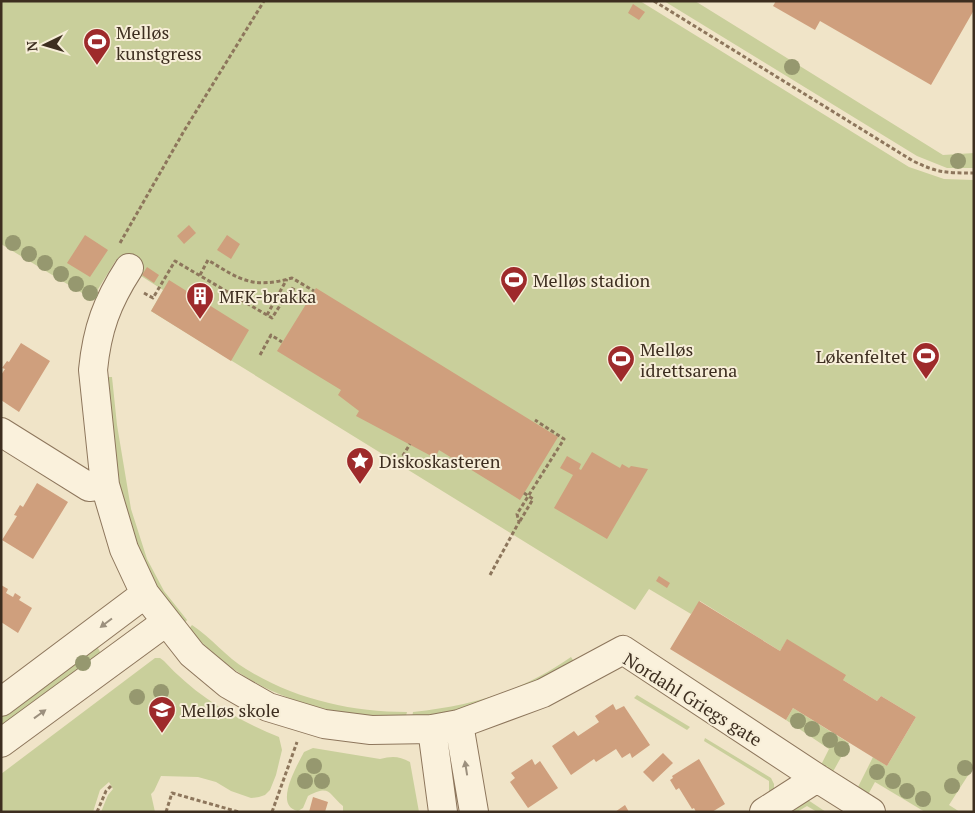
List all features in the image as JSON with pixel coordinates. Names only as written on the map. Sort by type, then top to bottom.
[{"type":"street","name":"Nordahl Griegs gate","points":[[122,266],[100,329],[93,370],[105,485],[124,549],[145,594],[192,654],[228,684],[268,707],[324,724],[371,730],[432,730],[459,724],[543,693],[623,650],[871,812]]},
{"type":"street","points":[[1,432],[89,487],[105,485]]},
{"type":"street","points":[[1,702],[145,594]]},
{"type":"street","points":[[1,743],[166,622]]},
{"type":"street","points":[[459,724],[474,812]]},
{"type":"street","points":[[432,730],[443,812]]},
{"type":"street","points":[[764,812],[817,778]]},
{"type":"path","points":[[264,1],[184,131],[122,266],[153,298],[175,261],[272,318],[291,288],[310,298]]},
{"type":"path","points":[[654,1],[913,161],[944,173],[974,173]]},
{"type":"path","points":[[200,275],[208,260],[249,282],[277,282],[292,278],[314,291]]},
{"type":"path","points":[[266,315],[288,279]]},
{"type":"path","points":[[260,355],[271,336],[282,342]]},
{"type":"path","points":[[519,522],[517,514],[564,439],[535,420]]},
{"type":"path","points":[[396,467],[410,444]]},
{"type":"path","points":[[490,575],[533,499],[524,493]]},
{"type":"path","points":[[272,812],[298,740]]},
{"type":"path","points":[[97,812],[106,791],[111,786]]},
{"type":"path","points":[[166,812],[172,793],[239,812]]},
{"type":"green space","name":"Melløs stadion","points":[[1,1],[640,1],[909,167],[944,179],[974,180],[974,766],[949,805],[960,812],[925,812],[875,782],[864,802],[854,795],[873,757],[887,766],[916,717],[881,696],[877,701],[843,680],[787,640],[780,651],[700,601],[691,614],[649,589],[635,610],[151,311],[163,290],[116,260],[92,299],[1,244]]},
{"type":"green space","points":[[664,1],[695,1],[943,155],[974,153],[974,168],[947,168],[917,156]]},
{"type":"green space","points":[[112,377],[117,425],[131,509],[147,559],[164,591],[187,620],[184,624],[160,596],[132,537],[122,500],[113,451],[106,378]]},
{"type":"green space","points":[[192,625],[246,669],[284,688],[303,696],[344,706],[365,710],[407,712],[405,720],[385,719],[325,709],[306,704],[269,689],[242,675],[218,657],[188,630]]},
{"type":"green space","points":[[97,646],[102,656],[1,730],[1,717]]},
{"type":"green space","points":[[571,657],[575,663],[561,673],[467,710],[412,718],[413,712],[476,701],[515,688]]},
{"type":"green space","name":"Melløs skole","points":[[155,658],[160,658],[164,661],[189,685],[217,705],[279,737],[282,750],[276,775],[270,790],[265,795],[251,798],[231,791],[216,782],[198,777],[161,776],[151,794],[155,812],[101,812],[108,795],[113,789],[109,782],[100,790],[93,812],[1,812],[1,774]]},
{"type":"green space","points":[[637,695],[690,727],[687,730],[634,698]]},
{"type":"green space","points":[[793,708],[849,743],[830,777],[819,769],[829,749],[786,720]]},
{"type":"green space","points":[[705,738],[771,778],[774,784],[774,792],[769,794],[769,781],[704,741]]},
{"type":"green space","points":[[313,748],[380,759],[399,758],[410,762],[419,812],[343,812],[343,806],[331,794],[325,791],[315,792],[308,796],[303,808],[298,811],[291,808],[287,802],[287,794],[292,776],[304,752]]},
{"type":"green space","points":[[808,800],[826,812],[817,812],[807,806],[797,812],[788,812]]},
{"type":"building","points":[[776,1],[974,1],[974,10],[931,85],[820,21],[815,30],[773,6]]},
{"type":"building","points":[[633,4],[645,12],[639,20],[628,13]]},
{"type":"building","points":[[189,225],[196,233],[184,244],[177,236]]},
{"type":"building","points":[[85,235],[108,250],[90,277],[67,263]]},
{"type":"building","points":[[227,235],[240,244],[231,259],[217,250]]},
{"type":"building","points":[[147,267],[159,275],[154,283],[142,275]]},
{"type":"building","name":"MFK-brakka","points":[[169,280],[249,330],[231,361],[151,311]]},
{"type":"building","points":[[316,288],[558,437],[520,500],[439,450],[435,458],[356,416],[359,411],[338,395],[341,390],[277,351]]},
{"type":"building","points":[[21,343],[50,361],[19,412],[1,400],[1,375],[5,369],[2,368],[7,361],[9,362]]},
{"type":"building","points":[[592,452],[620,468],[622,464],[629,468],[631,466],[648,469],[607,539],[554,508],[573,475],[560,468],[567,456],[581,464],[579,469],[581,470]]},
{"type":"building","points":[[37,483],[68,502],[33,559],[2,540],[17,516],[14,515],[20,505],[23,507]]},
{"type":"building","points":[[659,576],[670,583],[667,588],[656,581]]},
{"type":"building","points":[[1,585],[8,589],[6,593],[13,597],[15,593],[21,597],[19,600],[32,608],[18,633],[1,622]]},
{"type":"building","points":[[699,601],[780,651],[787,639],[846,675],[843,680],[877,701],[881,696],[916,717],[887,766],[793,708],[786,720],[670,649]]},
{"type":"building","points":[[613,704],[616,710],[624,706],[650,745],[632,758],[630,753],[622,758],[616,749],[596,762],[594,759],[571,775],[552,746],[574,731],[578,736],[599,722],[595,716]]},
{"type":"building","points":[[663,753],[673,763],[653,782],[643,772]]},
{"type":"building","points":[[532,759],[535,765],[540,761],[558,788],[528,808],[510,782],[515,778],[511,773]]},
{"type":"building","points":[[699,759],[725,804],[712,812],[696,812],[694,808],[692,809],[679,788],[676,790],[670,780],[673,778],[672,776]]},
{"type":"building","points":[[313,797],[328,802],[325,812],[309,812]]},
{"type":"building","points":[[625,805],[629,812],[615,812]]},
{"type":"place","name":"Melløs kunstgress","points":[[97,66]]},
{"type":"place","name":"Melløs stadion","points":[[514,304]]},
{"type":"place","name":"MFK-brakka","points":[[200,320]]},
{"type":"place","name":"Løkenfeltet","points":[[926,380]]},
{"type":"place","name":"Melløs idrettsarena","points":[[621,383]]},
{"type":"place","name":"Diskoskasteren","points":[[360,485]]},
{"type":"place","name":"Melløs skole","points":[[162,734]]}]
